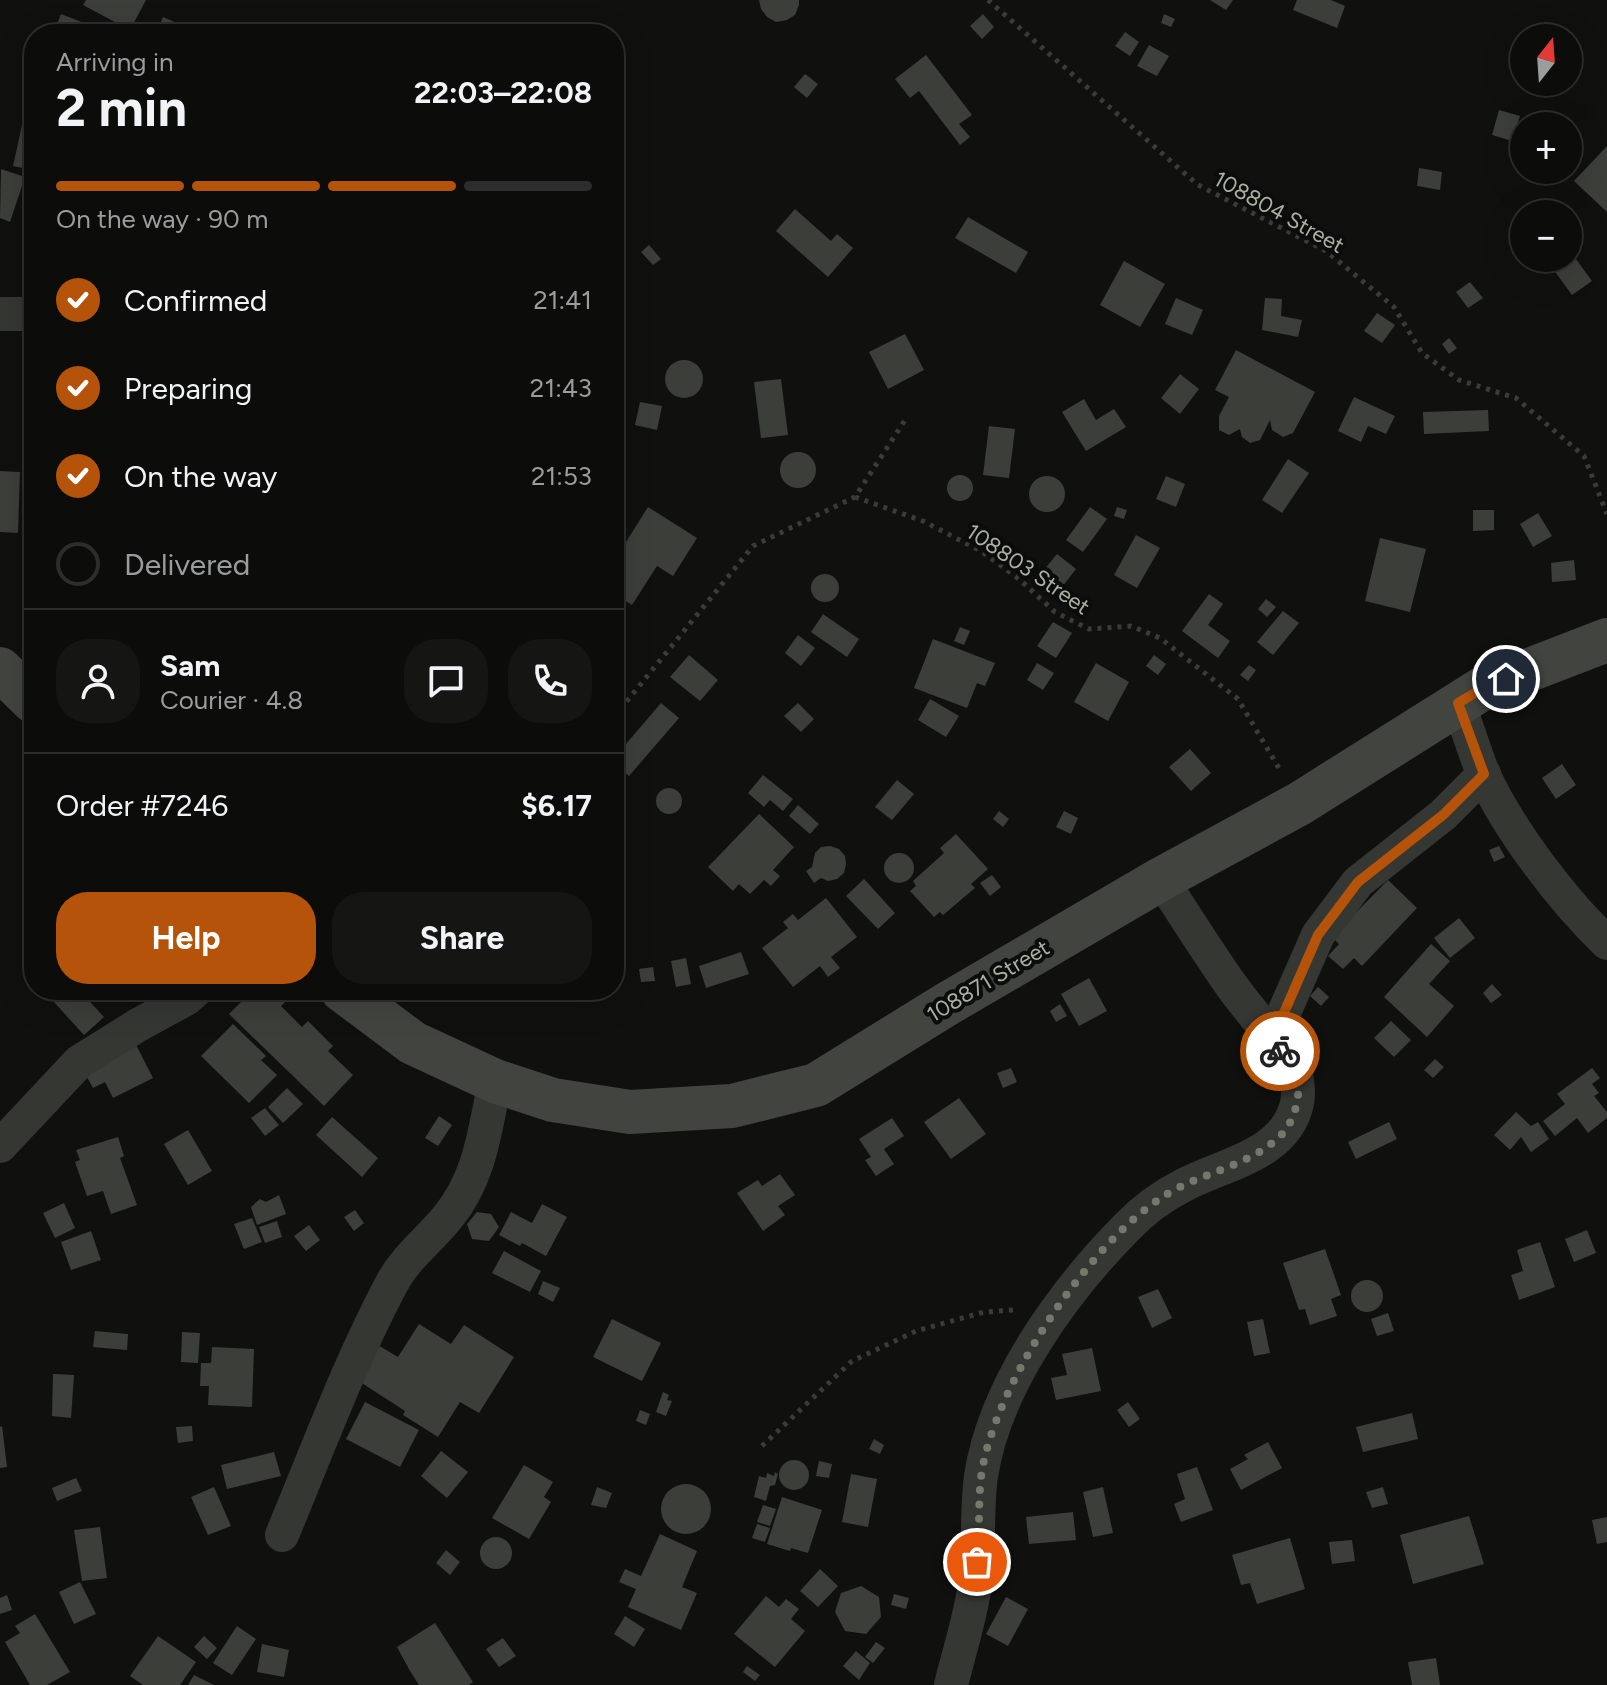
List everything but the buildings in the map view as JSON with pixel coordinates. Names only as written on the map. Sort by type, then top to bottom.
[{"type":"street","points":[[0,314],[24,314]]},
{"type":"street","name":"108871 Street","points":[[355,1000],[413,1043],[495,1081],[553,1100],[630,1112],[732,1106],[816,1085],[1161,879],[1299,804],[1485,687],[1607,640]]},
{"type":"street","points":[[0,669],[24,692]]},
{"type":"street","points":[[1458,703],[1484,774],[1512,825],[1588,925],[1607,943]]},
{"type":"street","points":[[1272,1040],[1318,935],[1358,882],[1443,815],[1484,774]]},
{"type":"street","points":[[951,1685],[975,1585],[981,1476],[994,1427],[1017,1375],[1058,1307],[1096,1258],[1137,1217],[1186,1184],[1257,1153],[1282,1134],[1297,1103],[1295,1070],[1230,984],[1161,879]]},
{"type":"street","points":[[0,1146],[79,1062],[184,1000]]},
{"type":"street","points":[[282,1535],[393,1280],[417,1247],[446,1220],[472,1178],[495,1081]]},
{"type":"path","name":"108804 Street","points":[[988,0],[1198,185],[1326,251],[1394,307],[1422,353],[1459,380],[1516,398],[1584,456],[1607,514]]},
{"type":"path","points":[[624,705],[753,546],[855,497],[907,417]]},
{"type":"path","name":"108803 Street","points":[[855,497],[923,521],[981,551],[1019,579],[1055,612],[1089,629],[1131,626],[1160,638],[1238,699],[1299,804]]},
{"type":"path","points":[[762,1446],[852,1361],[916,1331],[984,1312],[1058,1307]]},
{"type":"way so far","points":[[977,1562],[981,1476],[994,1427],[1017,1375],[1058,1307],[1096,1258],[1137,1217],[1162,1197],[1257,1153],[1282,1134],[1297,1103],[1298,1089],[1295,1070],[1280,1051]]},
{"type":"route","points":[[1280,1051],[1272,1040],[1318,935],[1358,882],[1443,815],[1484,774],[1458,703],[1506,679]]}]
